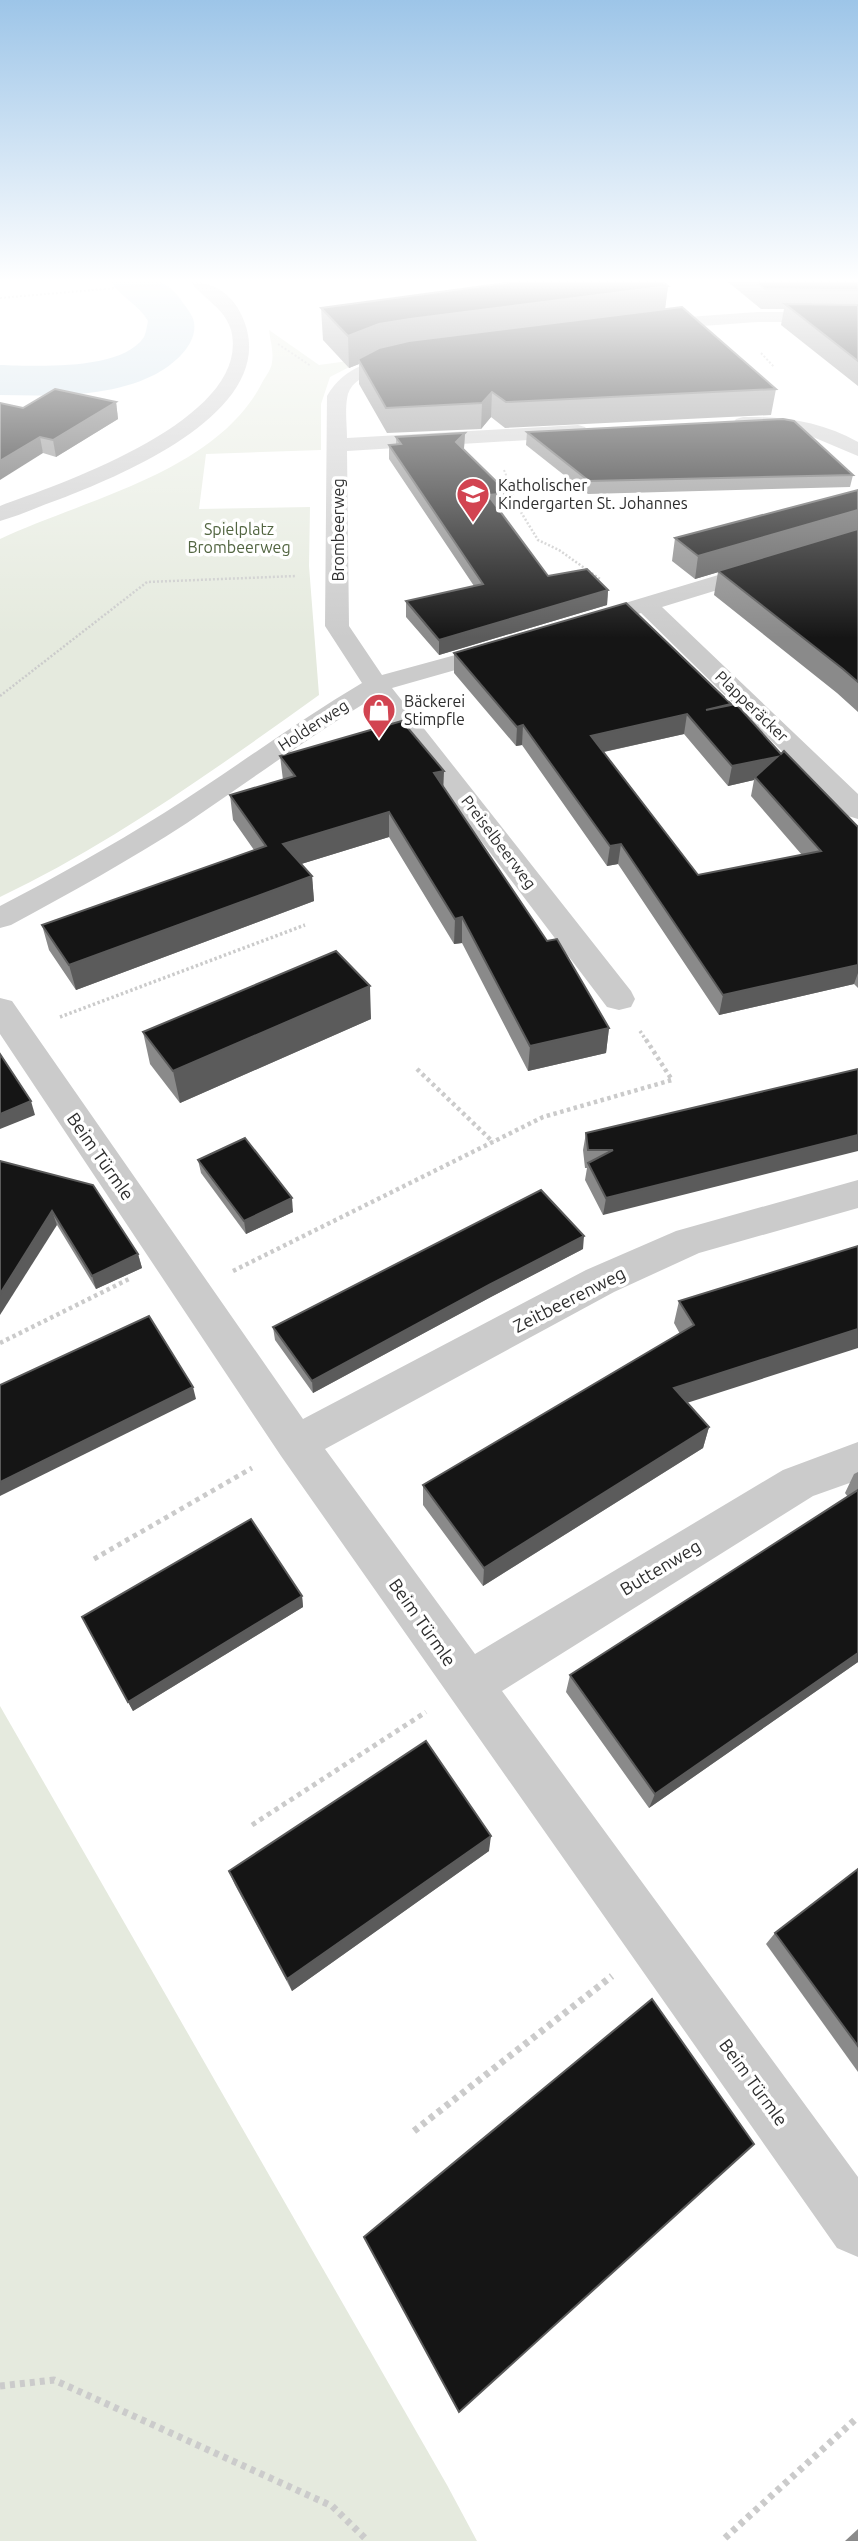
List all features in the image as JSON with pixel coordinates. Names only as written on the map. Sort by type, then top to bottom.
[{"type":"street","points":[[0,514],[153,449],[181,430],[212,401]]},
{"type":"street","name":"Brombeerweg","points":[[337,401],[337,626],[358,661],[378,684]]},
{"type":"street","points":[[717,424],[801,425],[832,435],[858,450]]},
{"type":"street","points":[[339,445],[599,430]]},
{"type":"street","points":[[562,630],[858,540]]},
{"type":"street","name":"Plapperäcker","points":[[641,605],[858,810]]},
{"type":"street","name":"Holderweg","points":[[0,918],[61,886],[175,818],[310,724],[378,684],[524,642]]},
{"type":"street","name":"Preiselbeerweg","points":[[378,684],[619,999]]},
{"type":"street","name":"Beim Türmle","points":[[8,1021],[296,1443],[858,2227]]},
{"type":"street","name":"Zeitbeerenweg","points":[[296,1443],[600,1281],[689,1241],[858,1194]]},
{"type":"street","name":"Buttenweg","points":[[468,1685],[798,1483],[858,1461]]},
{"type":"path","points":[[514,499],[538,540],[559,550],[641,605]]},
{"type":"path","points":[[0,696],[147,582],[338,575]]},
{"type":"path","points":[[8,1021],[305,925]]},
{"type":"path","points":[[0,1343],[181,1275],[493,1142],[543,1117],[671,1080],[619,999]]},
{"type":"path","points":[[417,1069],[493,1142]]},
{"type":"path","points":[[94,1559],[296,1443]]},
{"type":"path","points":[[252,1825],[468,1685]]},
{"type":"path","points":[[414,2131],[654,1943]]},
{"type":"path","points":[[0,2386],[54,2380],[332,2505],[368,2541]]},
{"type":"path","points":[[725,2538],[858,2417]]},
{"type":"green space","name":"Spielplatz Brombeerweg","points":[[249,401],[322,401],[321,450],[206,454],[199,509],[310,507],[309,566],[319,695],[124,829],[0,897],[0,539],[146,479],[215,438],[242,412]]},
{"type":"green space","points":[[0,1706],[447,2485],[477,2541],[0,2541]]},
{"type":"building","points":[[35,401],[116,402],[53,440],[40,437],[0,461],[0,403],[23,408]]},
{"type":"building","points":[[382,401],[484,401],[482,403],[386,408]]},
{"type":"building","points":[[783,419],[794,421],[853,475],[589,481],[527,432]]},
{"type":"building","points":[[465,433],[456,442],[508,493],[488,495],[548,576],[587,569],[608,590],[439,640],[406,601],[483,584],[389,445],[401,444],[396,437]]},
{"type":"building","points":[[858,490],[858,510],[698,556],[675,538]]},
{"type":"building","points":[[858,529],[858,682],[718,571]]},
{"type":"building","points":[[626,603],[731,704],[706,710],[736,704],[781,754],[784,751],[858,827],[858,965],[723,995],[621,844],[610,846],[523,725],[517,727],[454,653]],"holes":[[[687,714],[732,766],[777,757],[755,777],[821,851],[698,875],[591,736]]]},
{"type":"building","points":[[402,721],[444,771],[434,773],[547,941],[557,939],[609,1028],[530,1046],[462,917],[455,919],[389,812],[283,844],[312,876],[69,965],[42,925],[266,846],[230,795],[295,776],[280,756]]},
{"type":"building","points":[[336,951],[370,986],[173,1071],[143,1032]]},
{"type":"building","points":[[0,1054],[31,1101],[0,1114]]},
{"type":"building","points":[[858,1069],[858,1135],[606,1198],[588,1163],[613,1150],[588,1150],[586,1133]]},
{"type":"building","points":[[245,1138],[292,1198],[244,1221],[198,1160]]},
{"type":"building","points":[[0,1161],[93,1185],[138,1254],[92,1276],[52,1211],[0,1294]]},
{"type":"building","points":[[541,1190],[584,1236],[312,1381],[273,1327]]},
{"type":"building","points":[[858,1246],[858,1329],[674,1388],[709,1427],[484,1568],[423,1485],[694,1325],[679,1301]]},
{"type":"building","points":[[149,1316],[193,1387],[0,1482],[0,1385]]},
{"type":"building","points":[[858,1490],[858,1653],[655,1794],[570,1675]]},
{"type":"building","points":[[251,1519],[302,1596],[128,1702],[82,1617]]},
{"type":"building","points":[[426,1741],[491,1836],[287,1979],[229,1871]]},
{"type":"building","points":[[858,1869],[858,2046],[775,1933]]},
{"type":"building","points":[[652,1999],[754,2144],[459,2412],[364,2237]]},
{"type":"place","name":"Katholischer Kindergarten St. Johannes","points":[[473,524]]},
{"type":"place","name":"Bäckerei Stimpfle","points":[[379,740]]}]
